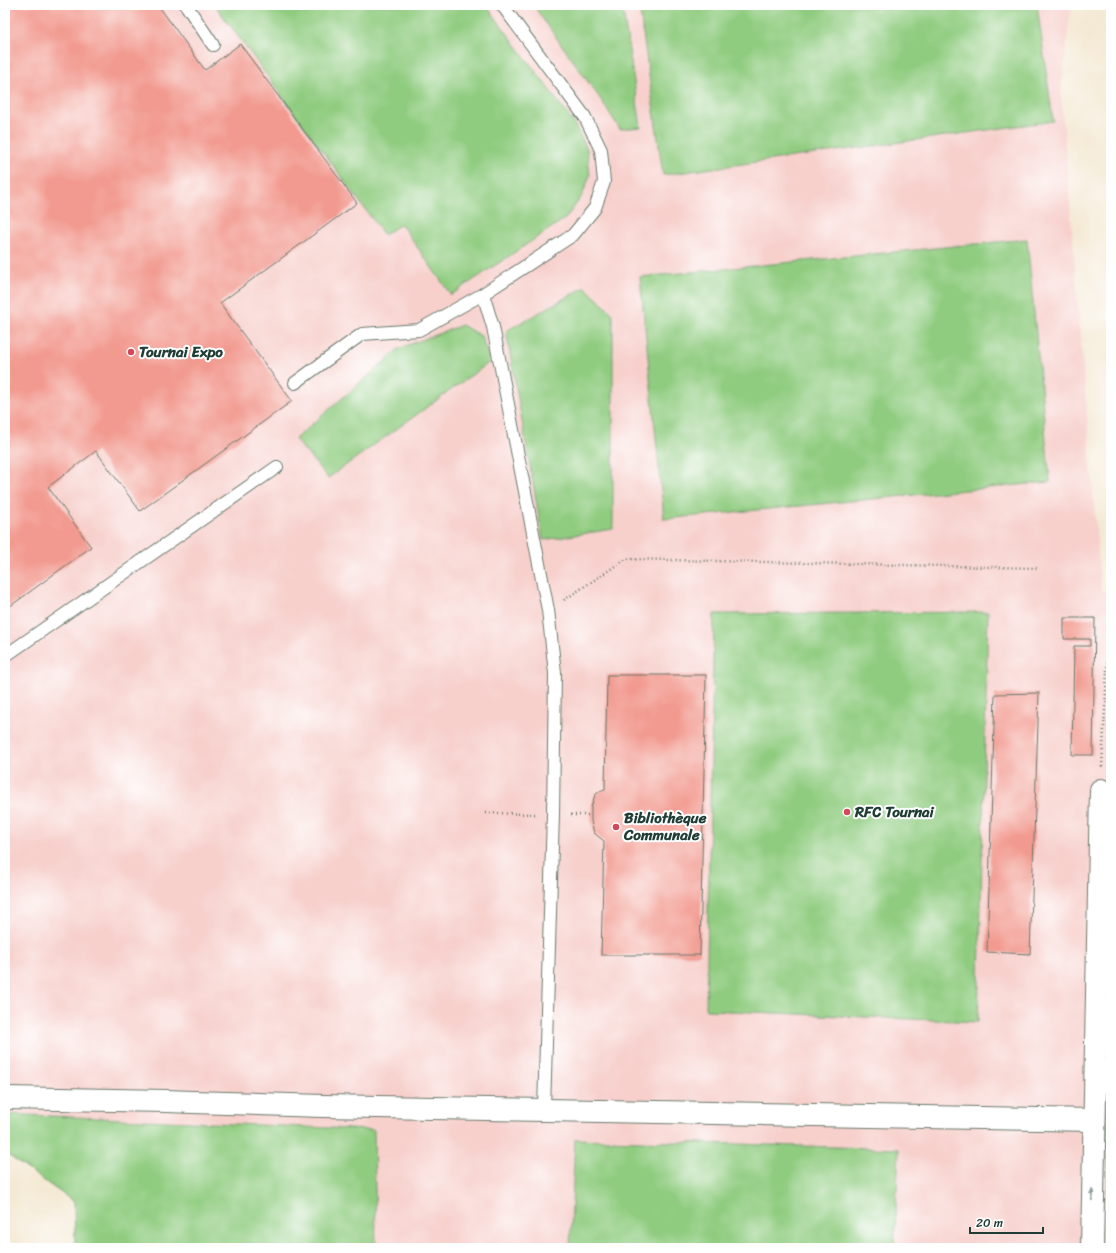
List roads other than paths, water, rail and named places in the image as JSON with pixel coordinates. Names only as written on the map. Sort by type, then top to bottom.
[{"type":"street","points":[[1092,1248],[1101,790]]},
{"type":"street","points":[[5,1098],[168,1100],[331,1106],[1094,1120]]},
{"type":"lane","points":[[186,5],[213,45]]},
{"type":"lane","points":[[295,383],[362,334],[419,330],[484,294],[573,235],[594,208],[604,182],[601,150],[585,118],[502,5]]},
{"type":"lane","points":[[484,294],[493,327],[548,610],[555,673],[553,814],[544,1109]]},
{"type":"lane","points":[[5,656],[277,467]]},
{"type":"place","name":"Tournai Expo","points":[[131,352]]},
{"type":"place","name":"RFC Tournai","points":[[847,812]]},
{"type":"place","name":"Bibliothèque Communale","points":[[616,827]]}]
